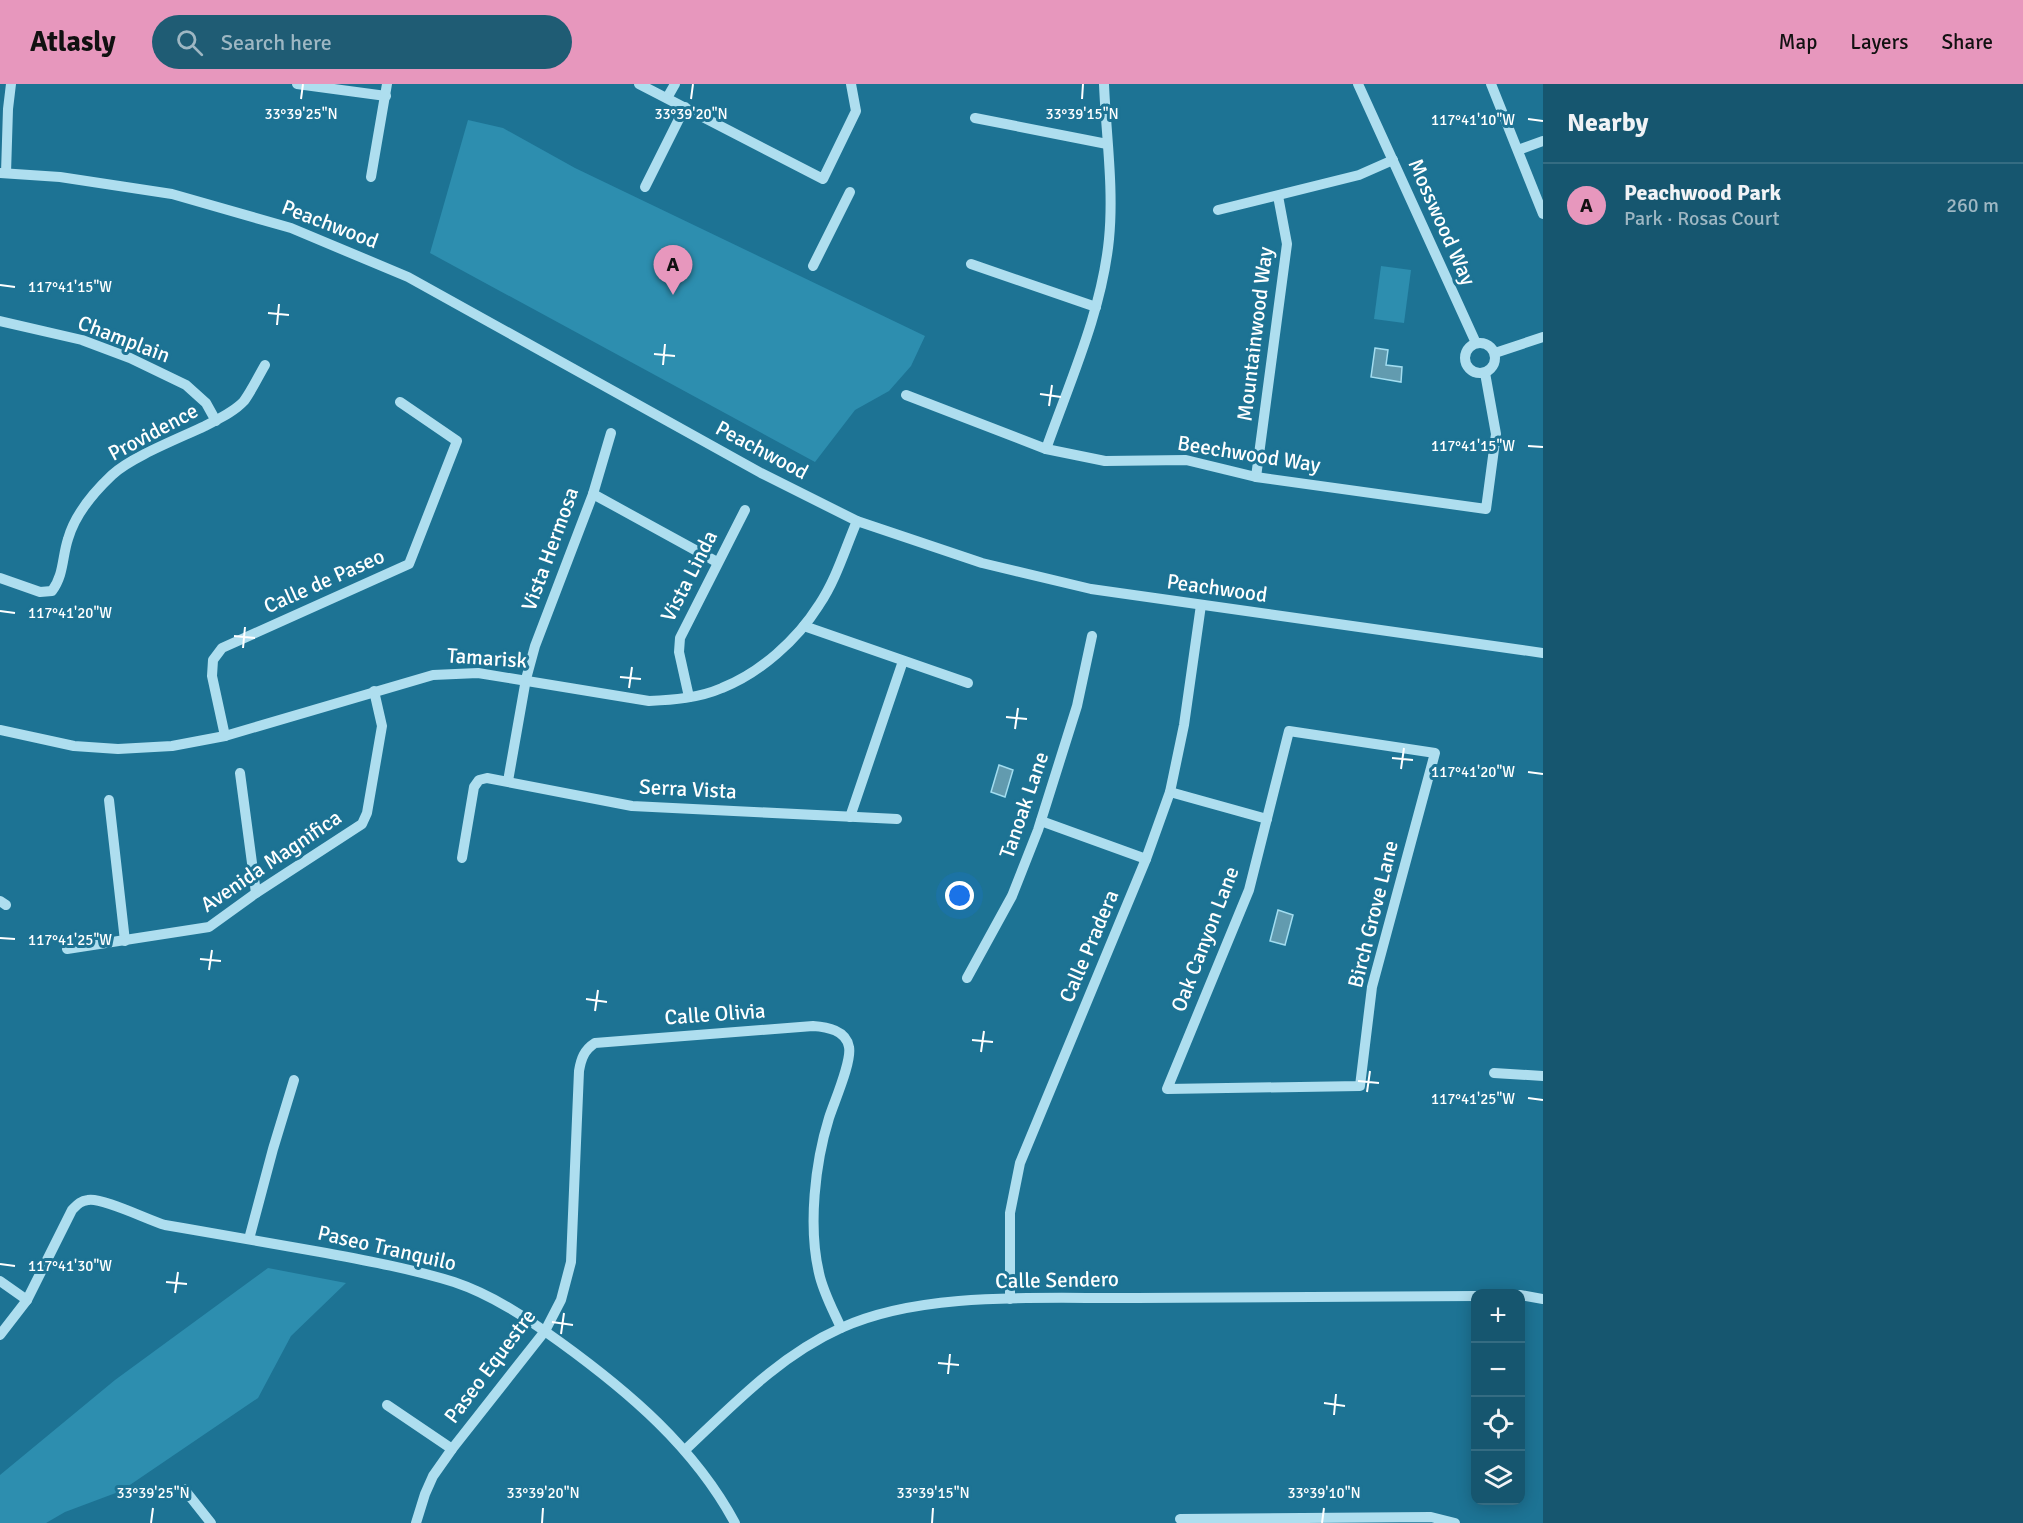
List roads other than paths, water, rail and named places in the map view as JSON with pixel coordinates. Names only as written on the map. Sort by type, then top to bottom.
[{"type":"street","points":[[3,173],[11,84]]},
{"type":"street","points":[[297,84],[386,96]]},
{"type":"street","points":[[371,177],[387,84]]},
{"type":"street","points":[[639,84],[823,179],[856,111],[851,84]]},
{"type":"street","points":[[667,98],[675,84]]},
{"type":"street","points":[[1046,449],[1096,307],[1109,240],[1110,194],[1104,84]]},
{"type":"street","name":"Mosswood Way","points":[[1358,84],[1476,343]]},
{"type":"street","points":[[1491,84],[1543,214]]},
{"type":"street","points":[[645,187],[685,108]]},
{"type":"street","points":[[975,118],[1107,144]]},
{"type":"street","points":[[1518,150],[1543,141]]},
{"type":"street","points":[[1218,210],[1359,175],[1393,160]]},
{"type":"street","name":"Peachwood","points":[[3,173],[71,179],[172,194],[291,228],[408,277],[761,473],[857,521],[993,566],[1091,589],[1543,653]]},
{"type":"street","points":[[813,266],[850,192]]},
{"type":"street","name":"Mountainwood Way","points":[[1256,477],[1287,244],[1278,196]]},
{"type":"street","points":[[971,264],[1096,307]]},
{"type":"street","name":"Champlain","points":[[0,321],[82,340],[130,358],[186,385],[206,403],[216,421]]},
{"type":"street","points":[[1495,353],[1543,337]]},
{"type":"street","points":[[1476,343],[1488,344],[1495,353],[1494,365],[1485,373],[1473,372],[1466,363],[1466,351],[1476,343]]},
{"type":"street","name":"Providence","points":[[0,578],[40,592],[52,591],[60,581],[68,538],[80,512],[114,472],[216,421],[243,401],[265,365]]},
{"type":"street","name":"Beechwood Way","points":[[906,395],[1046,449],[1105,461],[1186,460],[1256,477],[1486,509],[1496,434],[1485,373]]},
{"type":"street","name":"Calle de Paseo","points":[[225,736],[212,676],[213,660],[222,648],[409,564],[457,441],[400,402]]},
{"type":"street","name":"Vista Hermosa","points":[[508,781],[526,679],[535,646],[593,494],[611,434]]},
{"type":"street","points":[[593,494],[717,562]]},
{"type":"street","name":"Vista Linda","points":[[689,697],[679,652],[680,638],[745,510]]},
{"type":"street","name":"Tamarisk","points":[[0,730],[74,746],[118,749],[172,746],[225,736],[433,675],[478,673],[526,679],[649,701],[689,697],[722,688],[750,673],[783,647],[804,626],[820,604],[857,521]]},
{"type":"street","name":"Calle Pradera","points":[[1010,1299],[1010,1213],[1020,1163],[1146,859],[1170,792],[1184,725],[1201,605]]},
{"type":"street","points":[[804,626],[968,683]]},
{"type":"street","name":"Tanoak Lane","points":[[968,978],[1012,896],[1041,821],[1077,706],[1092,636]]},
{"type":"street","points":[[850,817],[903,661]]},
{"type":"street","name":"Avenida Magnifica","points":[[67,949],[209,927],[256,893],[362,824],[367,813],[382,726],[374,691]]},
{"type":"street","name":"Birch Grove Lane","points":[[1167,1089],[1360,1086],[1372,987],[1435,753],[1289,731]]},
{"type":"street","name":"Oak Canyon Lane","points":[[1167,1089],[1249,890],[1289,731]]},
{"type":"street","points":[[240,773],[256,893]]},
{"type":"street","name":"Serra Vista","points":[[462,858],[474,787],[479,780],[487,778],[632,806],[897,819]]},
{"type":"street","points":[[1170,792],[1267,819]]},
{"type":"street","points":[[109,800],[125,940]]},
{"type":"street","points":[[1041,821],[1146,859]]},
{"type":"street","name":"Calle Olivia","points":[[588,1048],[595,1043],[604,1042],[813,1026],[835,1029],[844,1036],[849,1047],[848,1063],[825,1131],[815,1199],[816,1254],[819,1271],[824,1289],[841,1328]]},
{"type":"street","name":"Paseo Equestre","points":[[416,1523],[433,1476],[545,1331],[561,1300],[571,1262],[579,1071],[581,1058],[588,1048]]},
{"type":"street","points":[[1494,1073],[1543,1076]]},
{"type":"street","points":[[249,1239],[294,1080]]},
{"type":"street","name":"Paseo Tranquilo","points":[[27,1300],[72,1210],[78,1203],[86,1200],[98,1200],[165,1225],[400,1267],[455,1282],[510,1308],[612,1380],[685,1450],[715,1488],[735,1523]]},
{"type":"street","points":[[0,1281],[27,1300],[0,1335]]},
{"type":"street","name":"Calle Sendero","points":[[685,1450],[758,1381],[797,1352],[841,1328],[904,1308],[1010,1299],[1471,1296]]},
{"type":"street","points":[[1525,1296],[1543,1299]]},
{"type":"street","points":[[387,1405],[452,1449]]},
{"type":"street","points":[[184,1489],[211,1523]]},
{"type":"street","points":[[1180,1519],[1431,1517],[1455,1523]]},
{"type":"place","name":"Peachwood Park","points":[[673,295]]}]
